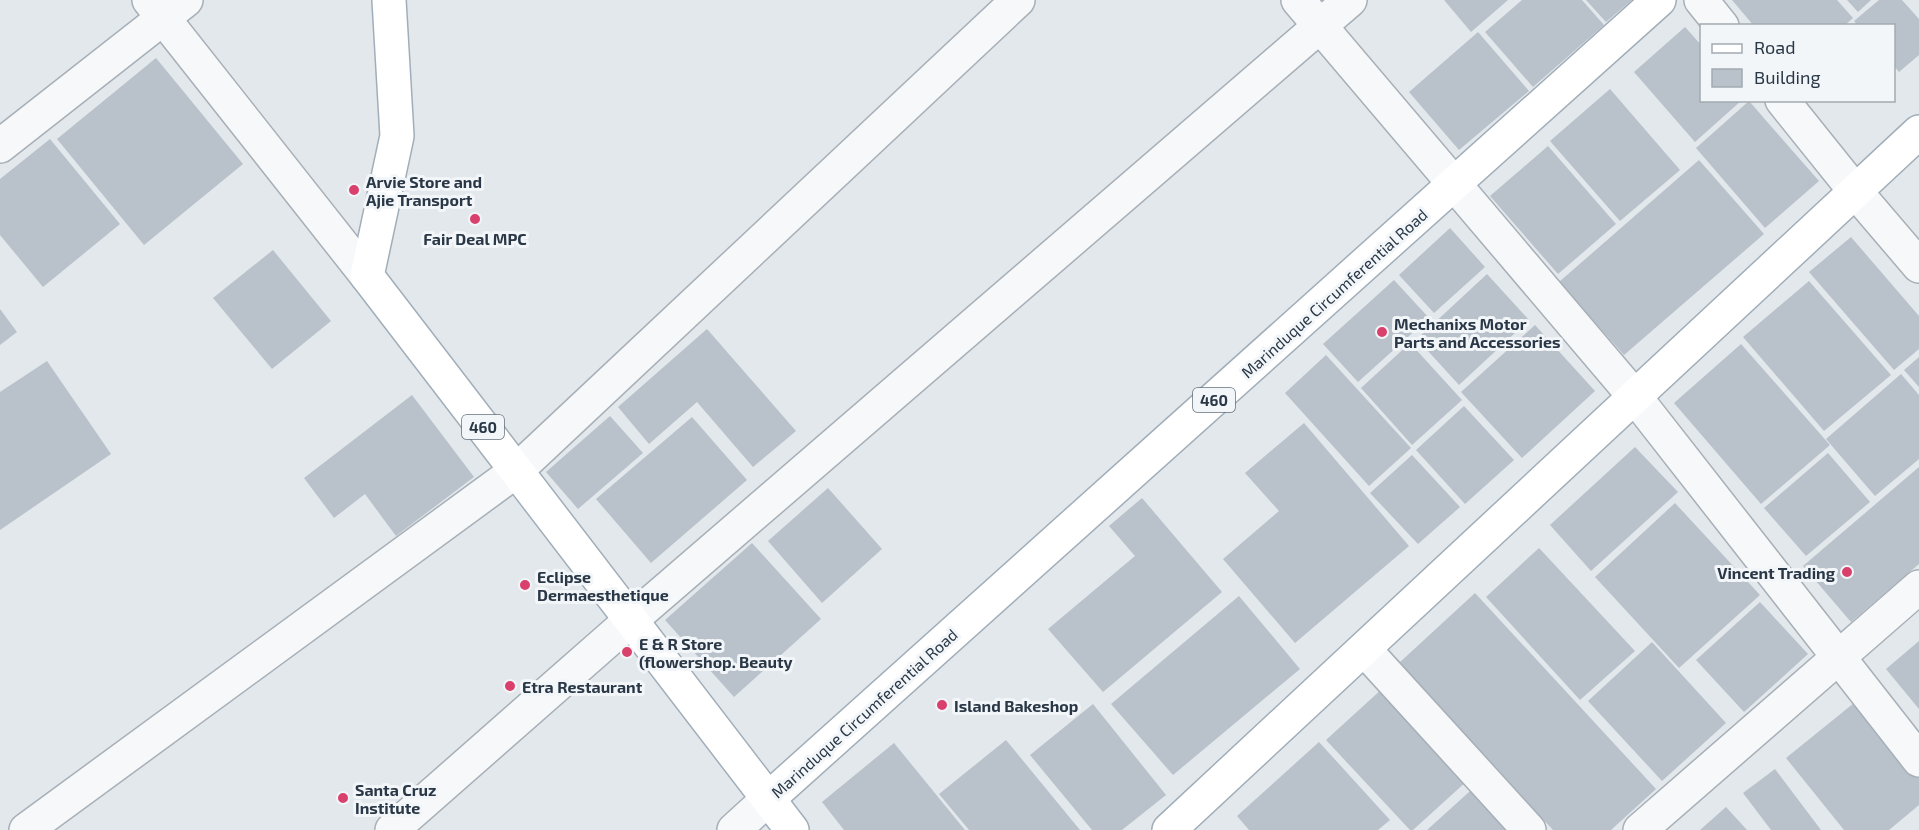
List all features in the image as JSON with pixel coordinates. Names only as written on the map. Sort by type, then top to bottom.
[{"type":"main road","points":[[367,276],[397,136],[389,0]]},
{"type":"main road","name":"Marinduque Circumferential Road","points":[[367,276],[768,799],[1659,0]]},
{"type":"main road","points":[[1169,830],[1919,132]]},
{"type":"main road","points":[[768,799],[792,830]]},
{"type":"street","points":[[26,830],[516,471],[1017,0]]},
{"type":"street","points":[[1299,0],[1635,396],[1919,760]]},
{"type":"street","points":[[392,830],[631,620],[1350,0]]},
{"type":"street","points":[[1701,0],[1720,24]]},
{"type":"street","points":[[0,146],[166,6],[367,276]]},
{"type":"street","points":[[1784,102],[1919,266]]},
{"type":"street","points":[[1640,830],[1919,587]]},
{"type":"street","points":[[1364,649],[1529,830]]},
{"type":"street","points":[[734,830],[768,799]]},
{"type":"building","points":[[1444,0],[1508,0],[1471,32]]},
{"type":"building","points":[[1522,0],[1582,0],[1604,25],[1533,87],[1485,32]]},
{"type":"building","points":[[1586,0],[1632,0],[1606,22]]},
{"type":"building","points":[[1732,0],[1837,0],[1853,18],[1846,24],[1752,24]]},
{"type":"building","points":[[1847,0],[1871,0],[1858,12]]},
{"type":"building","points":[[1879,0],[1902,0],[1919,19],[1919,55],[1899,72],[1895,67],[1895,24],[1856,24],[1854,21]]},
{"type":"building","points":[[1685,27],[1700,44],[1700,102],[1740,102],[1695,142],[1634,72]]},
{"type":"building","points":[[1478,32],[1529,91],[1459,150],[1409,92]]},
{"type":"building","points":[[156,58],[243,164],[144,245],[57,139]]},
{"type":"building","points":[[1610,89],[1680,170],[1620,221],[1550,141]]},
{"type":"building","points":[[1750,102],[1819,181],[1765,228],[1696,148]]},
{"type":"building","points":[[50,139],[120,224],[43,287],[0,235],[0,179]]},
{"type":"building","points":[[1548,146],[1616,224],[1558,274],[1490,196]]},
{"type":"building","points":[[1699,160],[1764,234],[1624,355],[1559,282]]},
{"type":"building","points":[[1450,228],[1485,267],[1434,313],[1399,275]]},
{"type":"building","points":[[1851,237],[1919,316],[1919,349],[1894,370],[1809,272]]},
{"type":"building","points":[[273,250],[331,321],[272,369],[213,298]]},
{"type":"building","points":[[1487,274],[1529,320],[1459,385],[1417,339]]},
{"type":"building","points":[[1394,280],[1429,318],[1358,382],[1323,344]]},
{"type":"building","points":[[1809,281],[1891,375],[1824,431],[1743,337]]},
{"type":"building","points":[[0,309],[17,332],[0,345]]},
{"type":"building","points":[[1535,325],[1595,391],[1522,458],[1461,392]]},
{"type":"building","points":[[707,329],[796,431],[753,467],[697,402],[649,444],[618,407]]},
{"type":"building","points":[[1410,343],[1462,400],[1412,445],[1361,388]]},
{"type":"building","points":[[1741,344],[1830,445],[1761,504],[1674,403]]},
{"type":"building","points":[[1326,355],[1411,448],[1369,486],[1285,393]]},
{"type":"building","points":[[1919,357],[1919,387],[1904,370]]},
{"type":"building","points":[[47,361],[111,454],[0,530],[0,392]]},
{"type":"building","points":[[1901,374],[1919,395],[1919,459],[1875,496],[1826,439]]},
{"type":"building","points":[[412,395],[474,477],[396,536],[365,494],[334,518],[304,478]]},
{"type":"building","points":[[1464,406],[1514,460],[1465,504],[1416,450]]},
{"type":"building","points":[[610,416],[643,453],[578,509],[546,472]]},
{"type":"building","points":[[692,417],[747,480],[651,563],[596,499]]},
{"type":"building","points":[[1304,423],[1409,546],[1295,643],[1223,559],[1279,511],[1245,473]]},
{"type":"building","points":[[1635,447],[1678,492],[1591,571],[1550,525]]},
{"type":"building","points":[[1828,453],[1870,502],[1806,556],[1764,508]]},
{"type":"building","points":[[1412,455],[1460,507],[1418,544],[1370,493]]},
{"type":"building","points":[[1919,467],[1919,564],[1851,622],[1803,566]]},
{"type":"building","points":[[828,488],[882,549],[822,603],[768,541]]},
{"type":"building","points":[[1142,498],[1222,592],[1103,692],[1048,629],[1135,556],[1109,526]]},
{"type":"building","points":[[1675,503],[1760,595],[1679,668],[1595,577]]},
{"type":"building","points":[[752,543],[821,619],[734,697],[665,620]]},
{"type":"building","points":[[1539,548],[1635,651],[1580,700],[1486,597]]},
{"type":"building","points":[[1475,593],[1656,789],[1611,830],[1553,830],[1399,663]]},
{"type":"building","points":[[1239,596],[1300,669],[1173,775],[1111,704]]},
{"type":"building","points":[[1760,602],[1808,654],[1744,712],[1696,660]]},
{"type":"building","points":[[1919,641],[1919,709],[1886,669]]},
{"type":"building","points":[[1652,642],[1726,723],[1662,781],[1588,701]]},
{"type":"building","points":[[1383,688],[1468,780],[1413,830],[1410,830],[1326,740]]},
{"type":"building","points":[[1859,699],[1919,773],[1919,805],[1889,830],[1844,830],[1786,758]]},
{"type":"building","points":[[1093,704],[1166,795],[1122,830],[1092,830],[1030,755]]},
{"type":"building","points":[[1006,740],[1080,830],[969,830],[939,794]]},
{"type":"building","points":[[1319,742],[1390,820],[1378,830],[1249,830],[1237,816]]},
{"type":"building","points":[[894,743],[965,830],[844,830],[822,802]]},
{"type":"building","points":[[1775,769],[1821,830],[1771,830],[1743,793]]},
{"type":"building","points":[[1479,783],[1523,830],[1427,830]]},
{"type":"building","points":[[1726,807],[1747,830],[1700,830]]},
{"type":"place","name":"Arvie Store and Ajie Transport","points":[[354,190]]},
{"type":"place","name":"Fair Deal MPC","points":[[475,219]]},
{"type":"place","name":"Mechanixs Motor Parts and Accessories","points":[[1382,332]]},
{"type":"place","name":"Vincent Trading","points":[[1847,572]]},
{"type":"place","name":"Eclipse Dermaesthetique","points":[[525,585]]},
{"type":"place","name":"E & R Store (flowershop. Beauty","points":[[627,652]]},
{"type":"place","name":"Etra Restaurant","points":[[510,686]]},
{"type":"place","name":"Island Bakeshop","points":[[942,705]]},
{"type":"place","name":"Santa Cruz Institute","points":[[343,798]]}]
